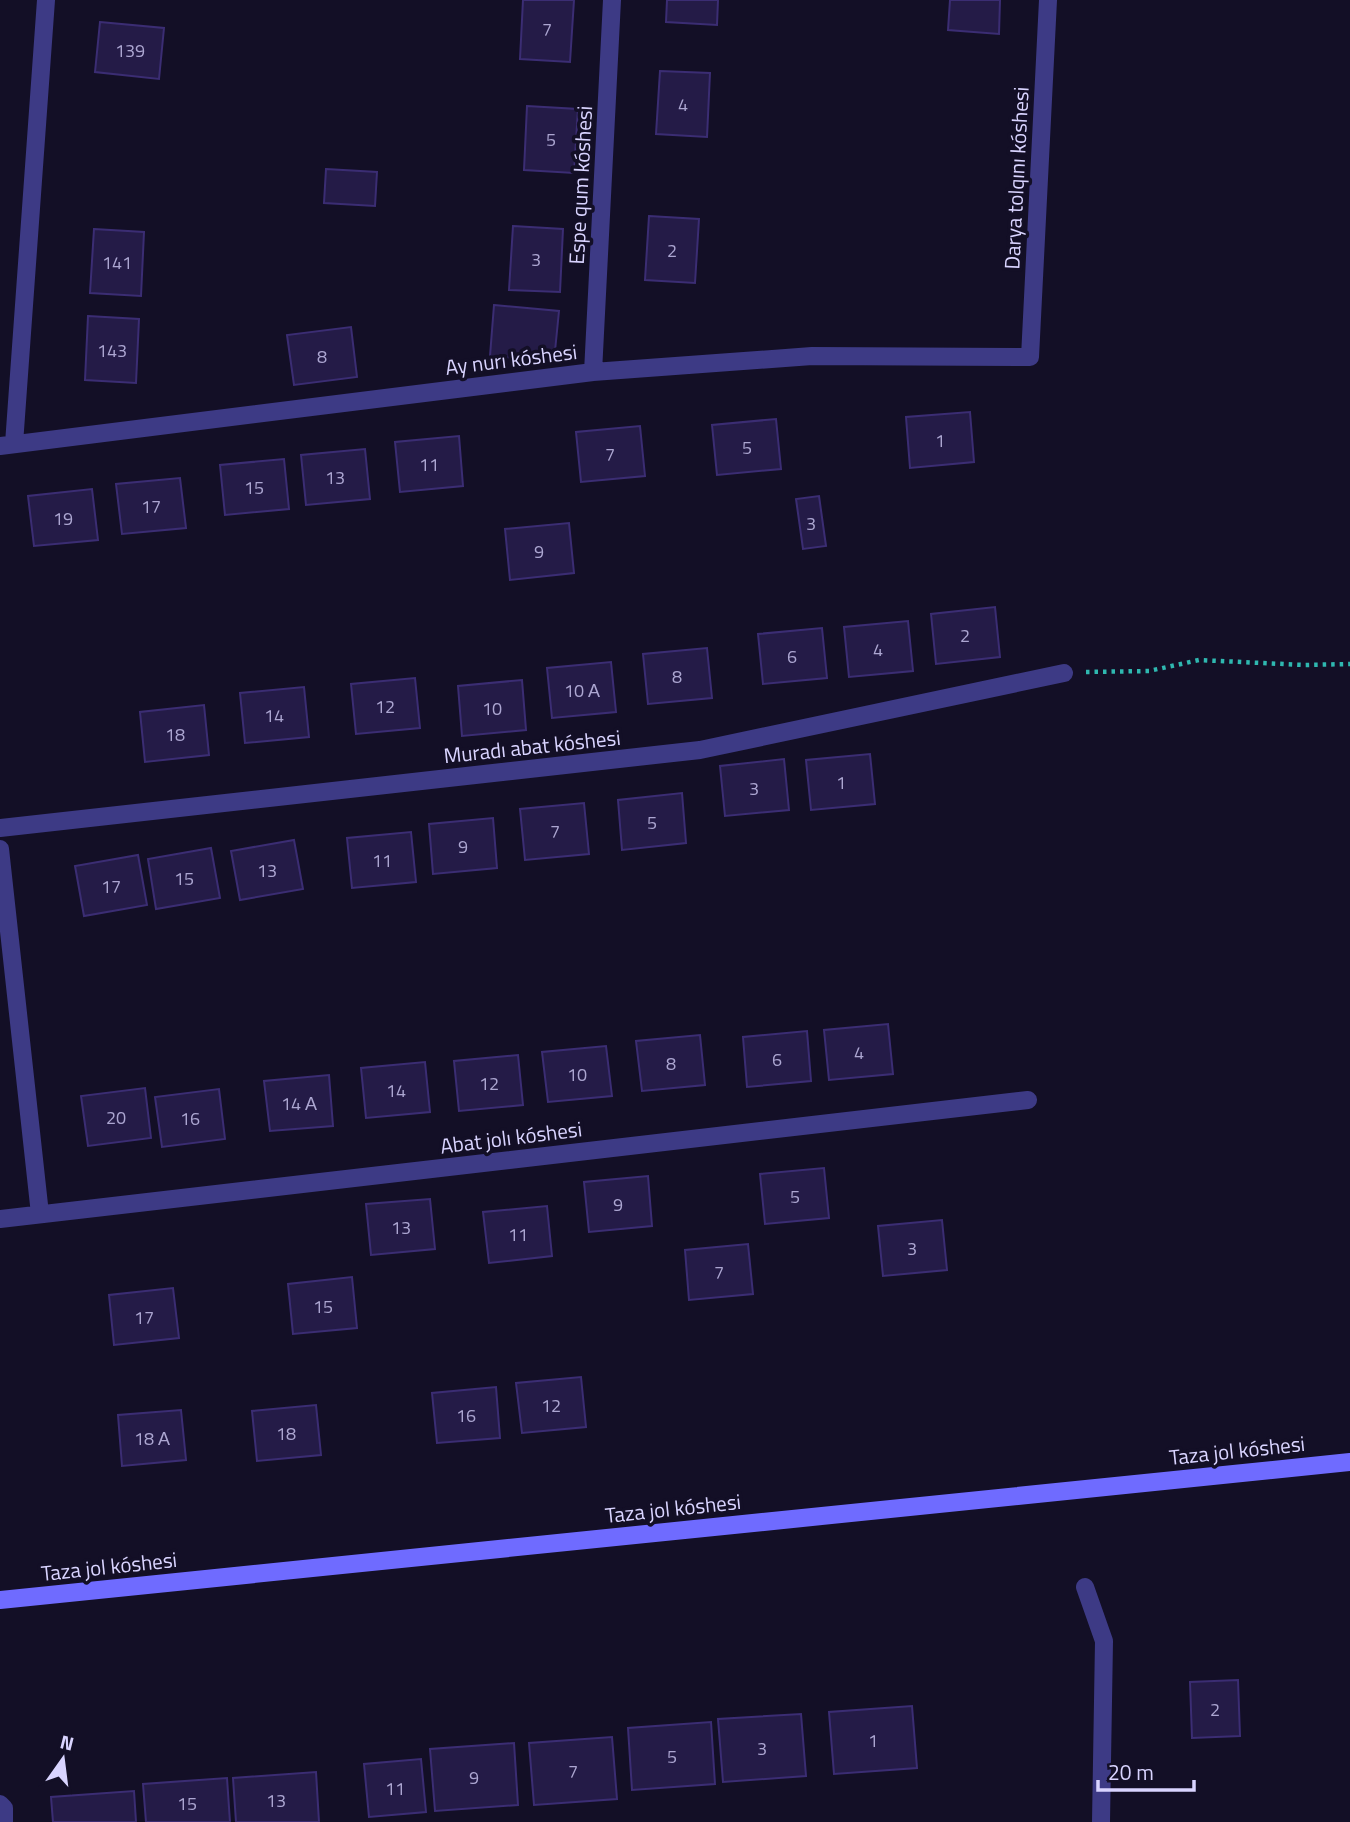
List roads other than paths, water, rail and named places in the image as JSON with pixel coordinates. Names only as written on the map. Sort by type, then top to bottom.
[{"type":"main road","name":"Taza jol kóshesi","points":[[0,1600],[1350,1462]]},
{"type":"street","points":[[7,445],[46,0]]},
{"type":"street","name":"Espe qum kóshesi","points":[[593,372],[612,0]]},
{"type":"street","name":"Darya tolqını kóshesi","points":[[1030,357],[1048,0]]},
{"type":"street","name":"Ay nurı kóshesi","points":[[7,445],[593,372],[812,356],[1030,357]]},
{"type":"street","name":"Muradı abat kóshesi","points":[[0,828],[700,750],[1064,673]]},
{"type":"street","points":[[0,849],[40,1214]]},
{"type":"street","name":"Abat jolı kóshesi","points":[[0,1219],[1028,1100]]},
{"type":"street","points":[[1085,1587],[1104,1641],[1101,1822]]}]
